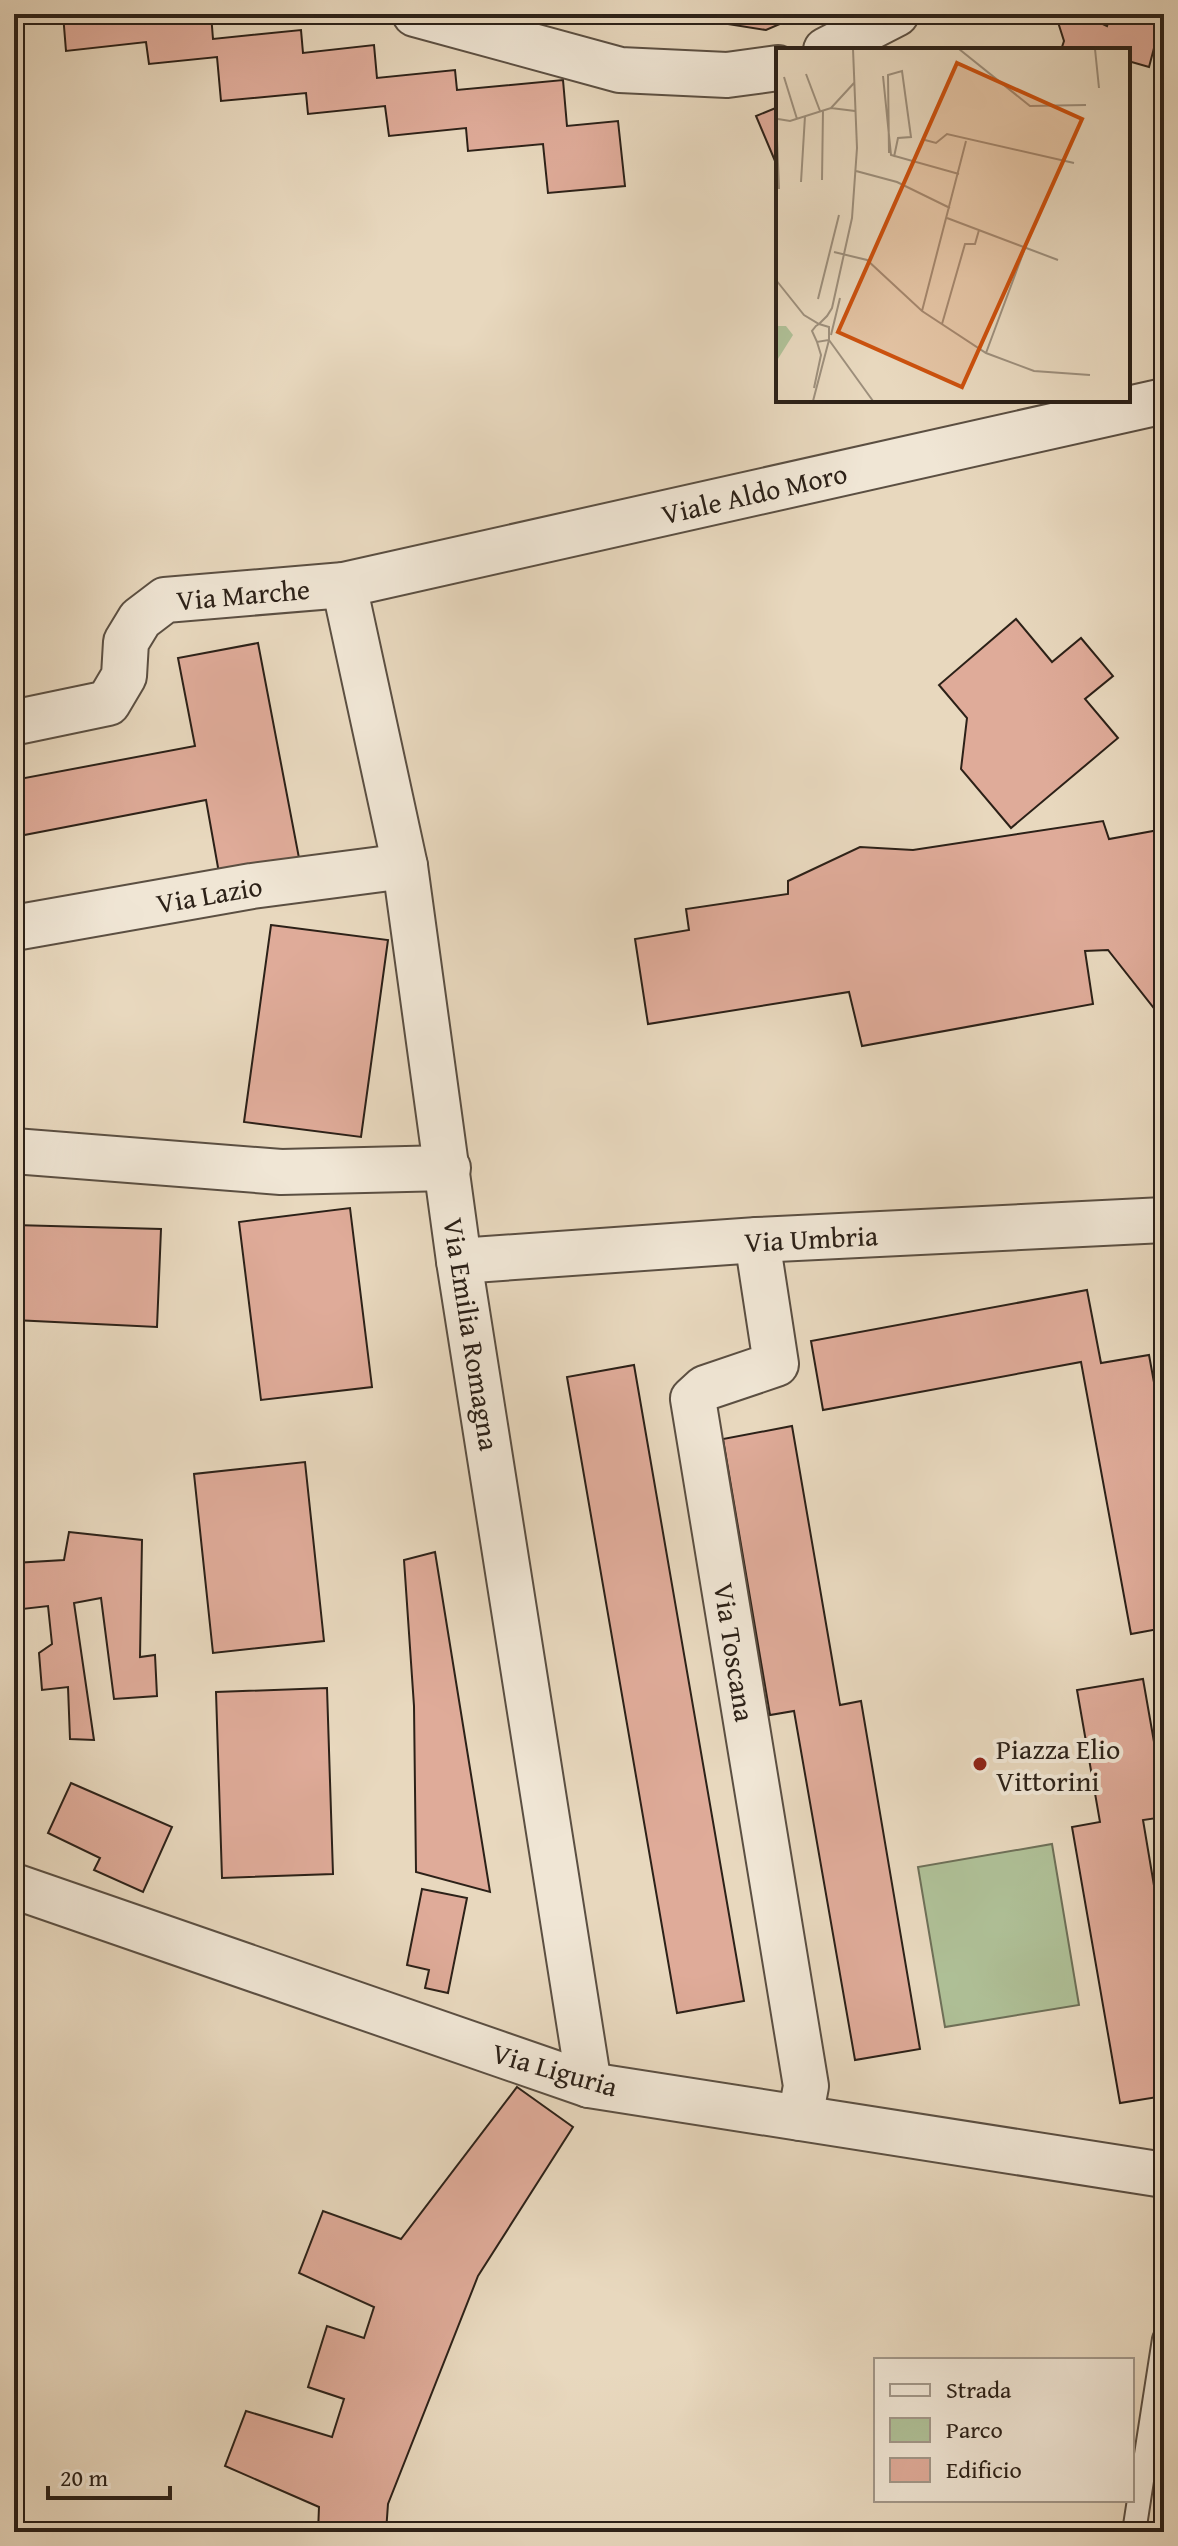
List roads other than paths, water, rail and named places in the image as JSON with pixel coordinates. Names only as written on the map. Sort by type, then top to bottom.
[{"type":"street","points":[[415,14],[620,70],[727,75],[776,68]]},
{"type":"street","points":[[830,48],[896,14]]},
{"type":"street","name":"Viale Aldo Moro","points":[[344,585],[1164,401]]},
{"type":"street","name":"Via Marche","points":[[17,722],[108,703],[124,676],[126,642],[140,619],[165,600],[344,585]]},
{"type":"street","name":"Via Emilia Romagna","points":[[344,585],[405,866],[459,1261],[589,2085]]},
{"type":"street","name":"Via Lazio","points":[[14,928],[252,886],[405,866]]},
{"type":"street","points":[[14,1151],[281,1172],[448,1168]]},
{"type":"street","name":"Via Umbria","points":[[459,1261],[757,1240],[1164,1220]]},
{"type":"street","name":"Via Toscana","points":[[757,1240],[776,1364],[705,1388],[693,1399],[806,2086],[800,2118]]},
{"type":"street","name":"Via Liguria","points":[[14,1886],[589,2085],[1164,2175]]},
{"type":"lane","points":[[1134,2532],[1164,2339]]},
{"type":"place","name":"Piazza Elio Vittorini","points":[[980,1764]]}]
